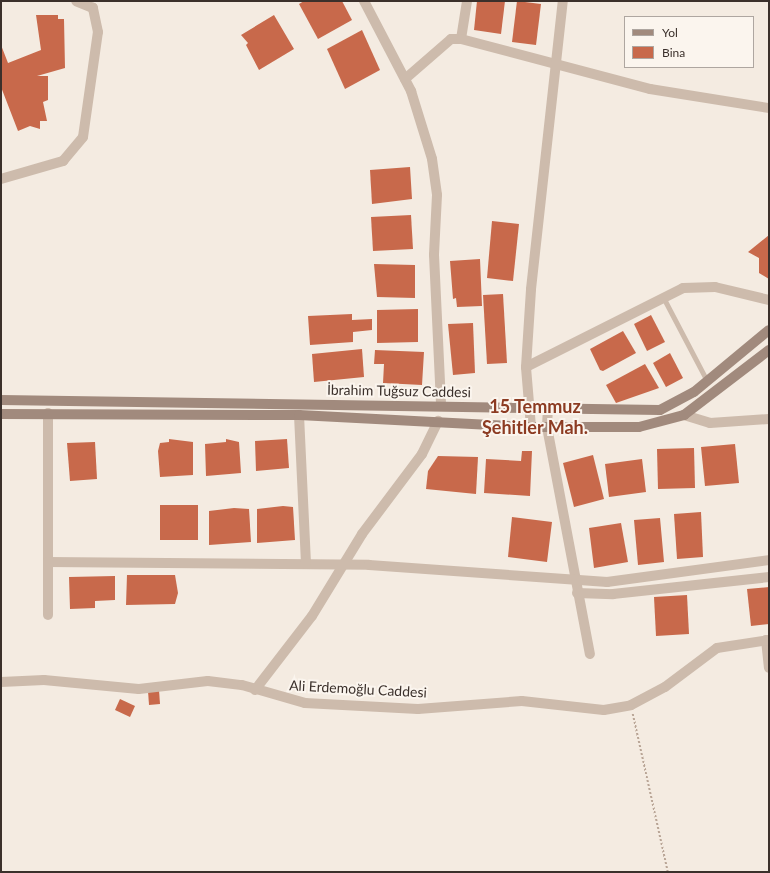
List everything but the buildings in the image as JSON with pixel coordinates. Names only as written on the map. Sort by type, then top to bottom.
[{"type":"street","points":[[1,179],[63,161],[83,137],[98,32],[93,8],[76,1]]},
{"type":"street","points":[[364,1],[405,79],[422,121],[435,175],[441,406]]},
{"type":"street","points":[[461,39],[467,1]]},
{"type":"street","points":[[531,427],[526,367],[554,66],[563,1]]},
{"type":"street","points":[[405,79],[451,39],[461,39],[554,66],[650,89],[769,108]]},
{"type":"street","points":[[526,367],[664,299],[683,288],[698,286],[769,300]]},
{"type":"street","name":"İbrahim Tuğsuz Caddesi","points":[[1,400],[529,407],[548,406],[604,412],[660,410],[707,382],[769,330]]},
{"type":"street","name":"İbrahim Tuğsuz Caddesi","points":[[1,414],[299,415],[531,427],[639,427],[684,415],[769,350]]},
{"type":"street","points":[[548,406],[547,427],[573,578],[590,654]]},
{"type":"street","points":[[48,413],[48,614]]},
{"type":"street","points":[[299,415],[306,564]]},
{"type":"street","points":[[684,415],[710,423],[769,419]]},
{"type":"street","points":[[255,690],[312,616],[341,565],[422,454],[438,421]]},
{"type":"street","points":[[48,562],[341,565],[573,578],[607,582],[769,560]]},
{"type":"street","points":[[577,593],[613,594],[769,577]]},
{"type":"street","points":[[768,640],[769,668]]},
{"type":"street","name":"Ali Erdemoğlu Caddesi","points":[[1,682],[37,680],[139,689],[208,681],[255,690],[305,703],[403,709],[507,701],[583,710],[631,705],[682,676],[717,648],[768,640]]},
{"type":"lane","points":[[664,299],[707,382]]},
{"type":"path","points":[[631,705],[668,872]]},
{"type":"district","name":"15 Temmuz Şehitler Mah.","points":[[535,417]]}]
